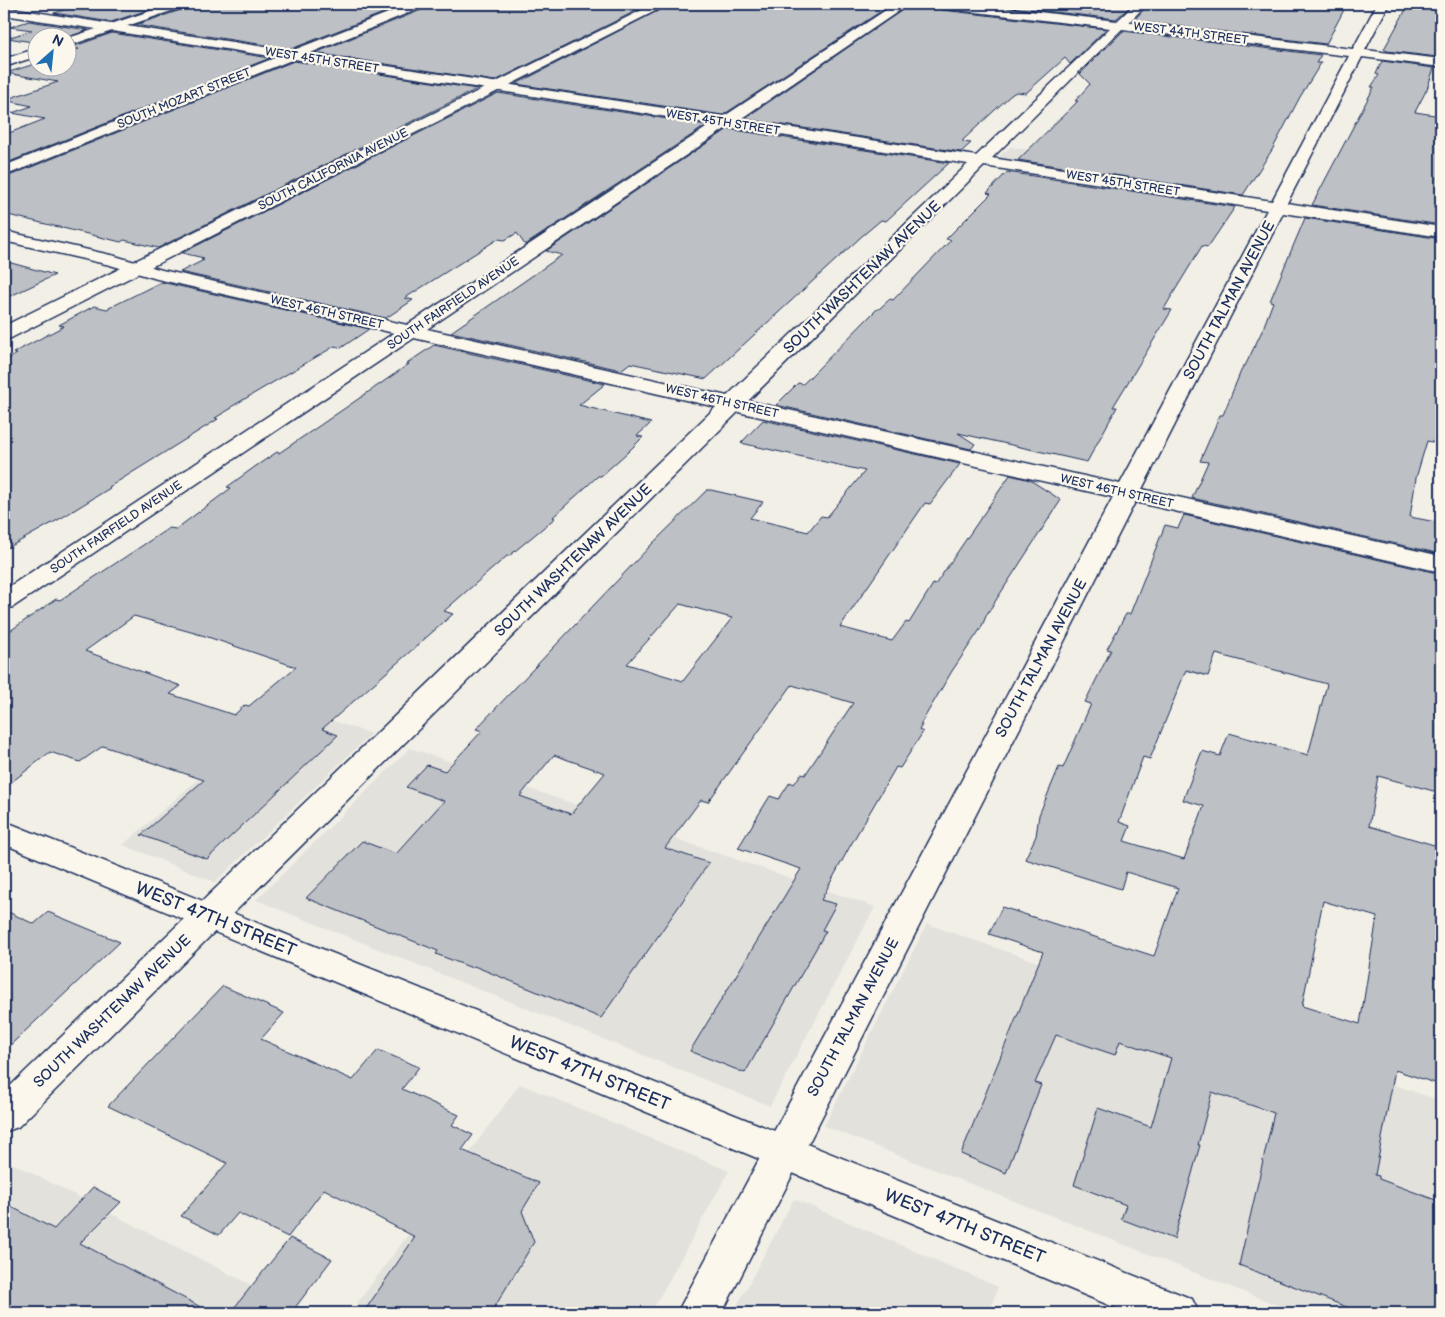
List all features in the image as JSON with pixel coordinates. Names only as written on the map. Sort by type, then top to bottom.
[{"type":"street","points":[[78,39],[182,4]]},
{"type":"street","name":"SOUTH MOZART STREET","points":[[4,171],[420,4]]},
{"type":"street","name":"SOUTH CALIFORNIA AVENUE","points":[[4,334],[663,4]]},
{"type":"street","name":"SOUTH FAIRFIELD AVENUE","points":[[4,601],[903,4]]},
{"type":"street","name":"WEST 44TH STREET","points":[[942,4],[1441,62]]},
{"type":"street","name":"SOUTH WASHTENAW AVENUE","points":[[4,1116],[1141,4]]},
{"type":"street","name":"SOUTH TALMAN AVENUE","points":[[699,1313],[1383,4]]},
{"type":"street","name":"WEST 45TH STREET","points":[[4,11],[1441,232]]},
{"type":"street","points":[[4,63],[28,55]]},
{"type":"street","name":"WEST 46TH STREET","points":[[4,236],[137,267],[157,274],[1441,564]]},
{"type":"street","name":"WEST 47TH STREET","points":[[4,832],[1177,1313]]},
{"type":"shaded area","points":[[1010,147],[1137,166],[1126,179],[996,159]]},
{"type":"shaded area","points":[[284,704],[371,734],[215,882],[123,845]]},
{"type":"shaded area","points":[[410,748],[875,907],[770,1106],[256,900]]},
{"type":"shaded area","points":[[927,924],[1441,1101],[1441,1313],[1297,1313],[824,1126]]},
{"type":"shaded area","points":[[520,1084],[729,1171],[651,1313],[350,1313]]},
{"type":"shaded area","points":[[4,1159],[259,1289],[307,1313],[4,1313]]},
{"type":"shaded area","points":[[794,1199],[998,1287],[989,1313],[733,1313]]},
{"type":"building","points":[[83,4],[166,4],[111,22],[54,13]]},
{"type":"building","points":[[190,4],[406,4],[291,49],[135,25],[187,8]]},
{"type":"building","points":[[429,4],[650,4],[495,81],[315,53],[426,8]]},
{"type":"building","points":[[671,4],[892,4],[723,115],[516,84]]},
{"type":"building","points":[[911,4],[934,4],[942,10],[1106,29],[1070,64],[1065,58],[1026,93],[1016,92],[1011,95],[963,140],[963,142],[971,143],[961,152],[744,119]]},
{"type":"building","points":[[984,4],[1133,4],[1116,19]]},
{"type":"building","points":[[1149,4],[1347,4],[1326,44],[1133,21]]},
{"type":"building","points":[[1409,4],[1441,4],[1441,47],[1438,57],[1387,51],[1384,49]]},
{"type":"building","points":[[29,21],[75,28],[28,29],[10,27]]},
{"type":"building","points":[[78,28],[88,30],[78,34]]},
{"type":"building","points":[[28,31],[28,41],[8,38]]},
{"type":"building","points":[[1123,31],[1321,55],[1316,63],[1321,63],[1300,97],[1272,150],[1243,195],[1018,160],[1078,101],[1075,101],[1090,84],[1080,74]]},
{"type":"building","points":[[112,33],[270,58],[4,164],[4,135],[45,119],[12,113],[32,106],[4,100],[58,82],[35,78],[78,78],[78,45]]},
{"type":"building","points":[[294,61],[477,89],[158,248],[124,240],[121,242],[4,214],[4,178]]},
{"type":"building","points":[[1382,61],[1434,68],[1427,89],[1415,112],[1441,116],[1441,225],[1312,205],[1374,87],[1371,87],[1379,75],[1376,74]]},
{"type":"building","points":[[28,66],[28,77],[6,73]]},
{"type":"building","points":[[498,93],[707,125],[525,245],[517,233],[505,240],[498,239],[405,298],[413,300],[386,318],[180,272],[204,260],[201,260],[204,258],[182,253]]},
{"type":"building","points":[[728,129],[949,163],[886,221],[881,220],[862,236],[706,379],[630,363],[621,370],[451,332],[562,255],[546,251]]},
{"type":"building","points":[[1007,172],[1235,207],[1208,247],[1202,246],[1164,309],[1172,310],[1113,407],[1117,407],[1087,462],[958,433],[975,444],[971,449],[776,405],[798,383],[803,384],[877,309],[890,299],[893,300],[951,240],[946,239],[991,194],[987,193]]},
{"type":"building","points":[[1305,218],[1441,239],[1441,418],[1436,443],[1427,441],[1416,478],[1410,517],[1441,523],[1441,554],[1192,498],[1208,462],[1200,461],[1220,415],[1223,415],[1243,366],[1245,366],[1262,331],[1273,302],[1270,301]]},
{"type":"building","points":[[4,261],[55,275],[4,299]]},
{"type":"building","points":[[161,282],[369,329],[341,348],[335,346],[231,407],[215,418],[218,419],[110,488],[4,550],[4,361],[17,354],[13,353],[64,326],[59,325],[94,306],[107,309]]},
{"type":"building","points":[[434,345],[605,384],[579,405],[651,423],[637,436],[643,437],[629,451],[601,476],[598,476],[553,517],[555,518],[507,556],[444,611],[453,614],[322,729],[338,735],[207,859],[141,835],[204,780],[103,746],[80,762],[50,752],[4,788],[4,635],[56,599],[60,600],[169,528],[176,529],[231,488],[227,487],[256,466],[277,452],[279,453],[409,364],[406,364]],"holes":[[[134,616],[205,636],[296,667],[249,706],[245,705],[234,715],[170,694],[181,686],[85,651]]]},
{"type":"building","points":[[763,420],[960,464],[930,504],[925,503],[840,627],[892,641],[906,622],[909,623],[933,584],[935,585],[1010,475],[1030,480],[1061,500],[952,671],[920,725],[922,725],[919,730],[923,732],[900,768],[896,767],[849,848],[821,900],[836,904],[822,930],[826,931],[745,1073],[690,1051],[801,869],[738,848],[770,796],[779,799],[790,782],[794,784],[801,774],[805,775],[853,703],[792,685],[708,802],[701,800],[665,848],[709,863],[601,1018],[474,966],[472,968],[436,954],[438,951],[306,898],[362,841],[396,854],[444,801],[406,787],[427,765],[445,771],[482,731],[476,729],[653,543],[707,490],[763,502],[750,518],[808,532],[821,516],[827,517],[865,471],[741,443]],"holes":[[[680,604],[732,618],[683,681],[627,664]],[[554,755],[605,773],[571,814],[520,796]]]},
{"type":"building","points":[[1184,515],[1441,574],[1441,793],[1378,776],[1369,826],[1441,847],[1441,1085],[1395,1070],[1375,1175],[1379,1176],[1379,1179],[1441,1202],[1441,1313],[1362,1313],[1239,1265],[1274,1113],[1212,1092],[1198,1145],[1200,1145],[1174,1239],[1121,1219],[1126,1205],[1074,1185],[1098,1108],[1151,1127],[1171,1058],[1120,1041],[1115,1055],[1056,1035],[1035,1083],[1041,1085],[1006,1173],[961,1154],[1043,952],[989,934],[1002,907],[1154,956],[1178,888],[1126,872],[1121,889],[1025,859],[1036,836],[1039,815],[1059,767],[1063,768],[1091,704],[1085,702],[1111,650],[1107,649],[1126,614],[1130,614],[1165,525],[1178,528]],"holes":[[[1216,654],[1327,684],[1308,755],[1229,733],[1220,756],[1202,751],[1183,800],[1204,806],[1184,859],[1124,841],[1130,826],[1119,822],[1143,757],[1150,759],[1186,670],[1208,676]],[[1323,901],[1377,917],[1360,1024],[1302,1006]]]},
{"type":"building","points":[[4,910],[34,924],[48,912],[120,942],[4,1051]]},
{"type":"building","points":[[223,986],[284,1013],[261,1039],[353,1080],[378,1050],[419,1067],[402,1089],[459,1115],[452,1125],[473,1135],[462,1150],[539,1183],[522,1211],[534,1242],[491,1313],[363,1313],[415,1237],[324,1189],[288,1237],[238,1213],[219,1235],[181,1216],[227,1163],[108,1106]]},
{"type":"building","points":[[93,1187],[121,1202],[80,1243],[212,1313],[4,1313],[4,1203],[54,1229]]},
{"type":"building","points":[[290,1238],[332,1259],[291,1313],[230,1313]]}]
